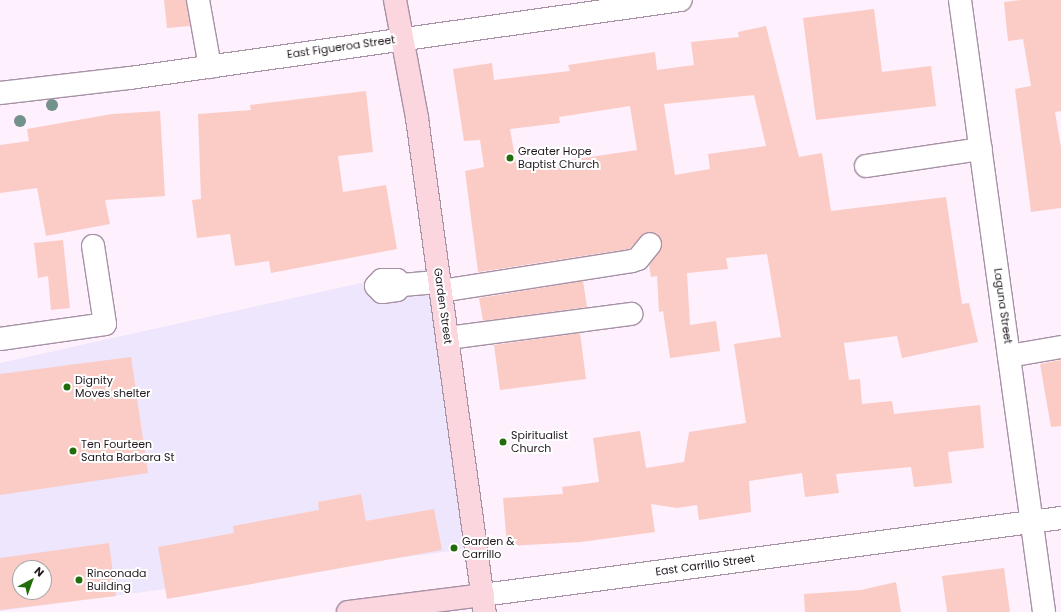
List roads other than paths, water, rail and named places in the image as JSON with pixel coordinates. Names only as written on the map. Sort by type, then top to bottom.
[{"type":"main road","name":"Garden Street","points":[[395,0],[417,118],[484,603]]},
{"type":"main road","name":"East Carrillo Street","points":[[348,612],[484,603]]},
{"type":"street","points":[[198,0],[210,67]]},
{"type":"street","name":"East Figueroa Street","points":[[0,93],[210,67],[681,0]]},
{"type":"street","name":"Laguna Street","points":[[960,0],[1044,612]]},
{"type":"street","points":[[866,166],[981,149]]},
{"type":"street","points":[[402,285],[441,286],[632,261],[638,259],[650,244]]},
{"type":"street","points":[[0,339],[105,324],[93,246]]},
{"type":"street","points":[[448,338],[631,314]]},
{"type":"street","points":[[1009,356],[1061,347]]},
{"type":"street","name":"East Carrillo Street","points":[[484,603],[1061,518]]},
{"type":"place","name":"Greater Hope Baptist Church","points":[[510,158]]},
{"type":"place","name":"Dignity Moves shelter","points":[[67,387]]},
{"type":"place","name":"Spiritualist Church","points":[[503,442]]},
{"type":"place","name":"Ten Fourteen Santa Barbara St","points":[[73,451]]},
{"type":"place","name":"Garden & Carrillo","points":[[454,548]]},
{"type":"place","name":"Rinconada Building","points":[[79,580]]}]
